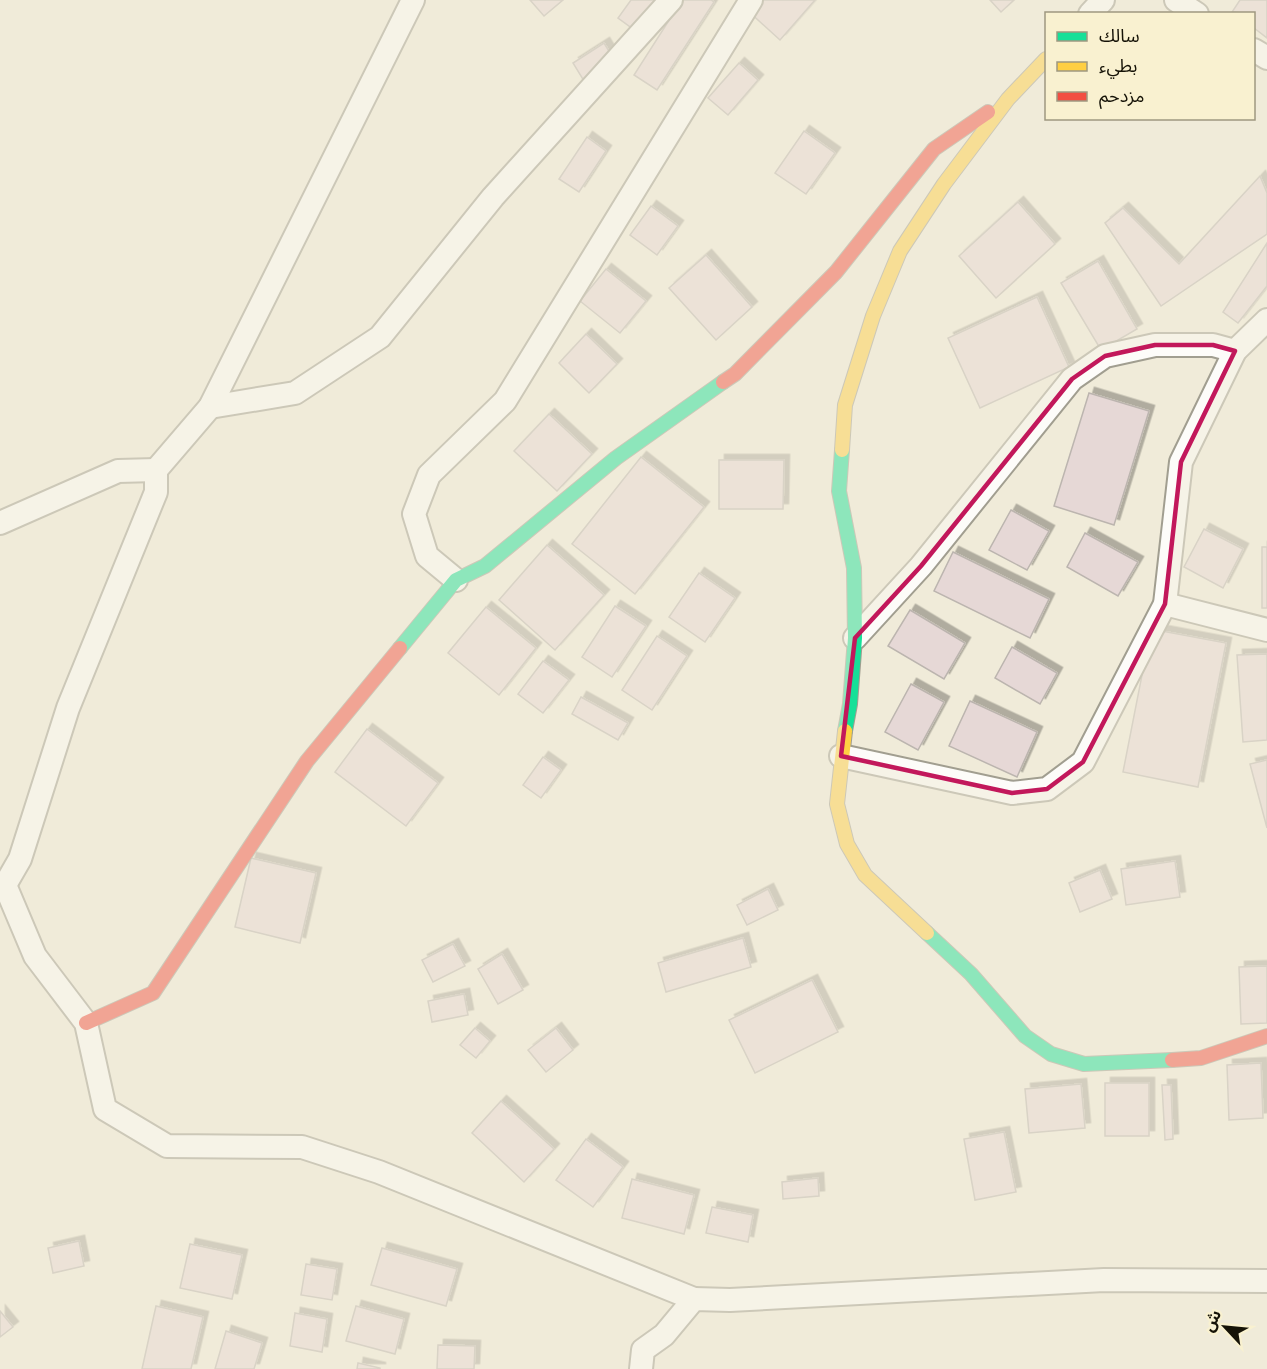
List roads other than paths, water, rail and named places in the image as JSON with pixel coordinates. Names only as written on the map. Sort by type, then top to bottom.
[{"type":"street","points":[[413,0],[210,407],[156,470],[156,492],[68,708],[20,859],[2,885],[35,956],[86,1023],[105,1109],[166,1146],[302,1147],[379,1172],[694,1299],[730,1300],[1104,1280],[1267,1281]]},
{"type":"street","points":[[210,407],[295,393],[380,337],[493,198],[671,0]]},
{"type":"street","points":[[456,580],[427,556],[414,514],[429,475],[505,401],[751,0]]},
{"type":"street","points":[[1092,12],[1103,0]]},
{"type":"street","points":[[1176,0],[1194,12]]},
{"type":"street","points":[[1045,61],[1008,99],[944,184],[900,251],[873,316],[845,405],[839,491],[854,568],[855,638],[850,704],[841,756],[837,804],[847,844],[864,875],[971,974],[1025,1035],[1051,1054],[1084,1064],[1201,1058],[1267,1036]]},
{"type":"street","points":[[86,1023],[153,993],[307,761],[456,580],[485,566],[616,458],[735,374],[836,272],[934,149],[1008,99]]},
{"type":"street","points":[[841,756],[1012,793],[1047,789],[1083,762],[1165,604],[1181,462],[1235,351],[1267,320]]},
{"type":"street","points":[[855,638],[921,566],[1072,379],[1104,356],[1155,345],[1213,345],[1235,351]]},
{"type":"street","points":[[0,523],[118,471],[156,470]]},
{"type":"street","points":[[1165,604],[1267,630]]},
{"type":"street","points":[[641,1369],[643,1350],[664,1335],[694,1299]]}]
